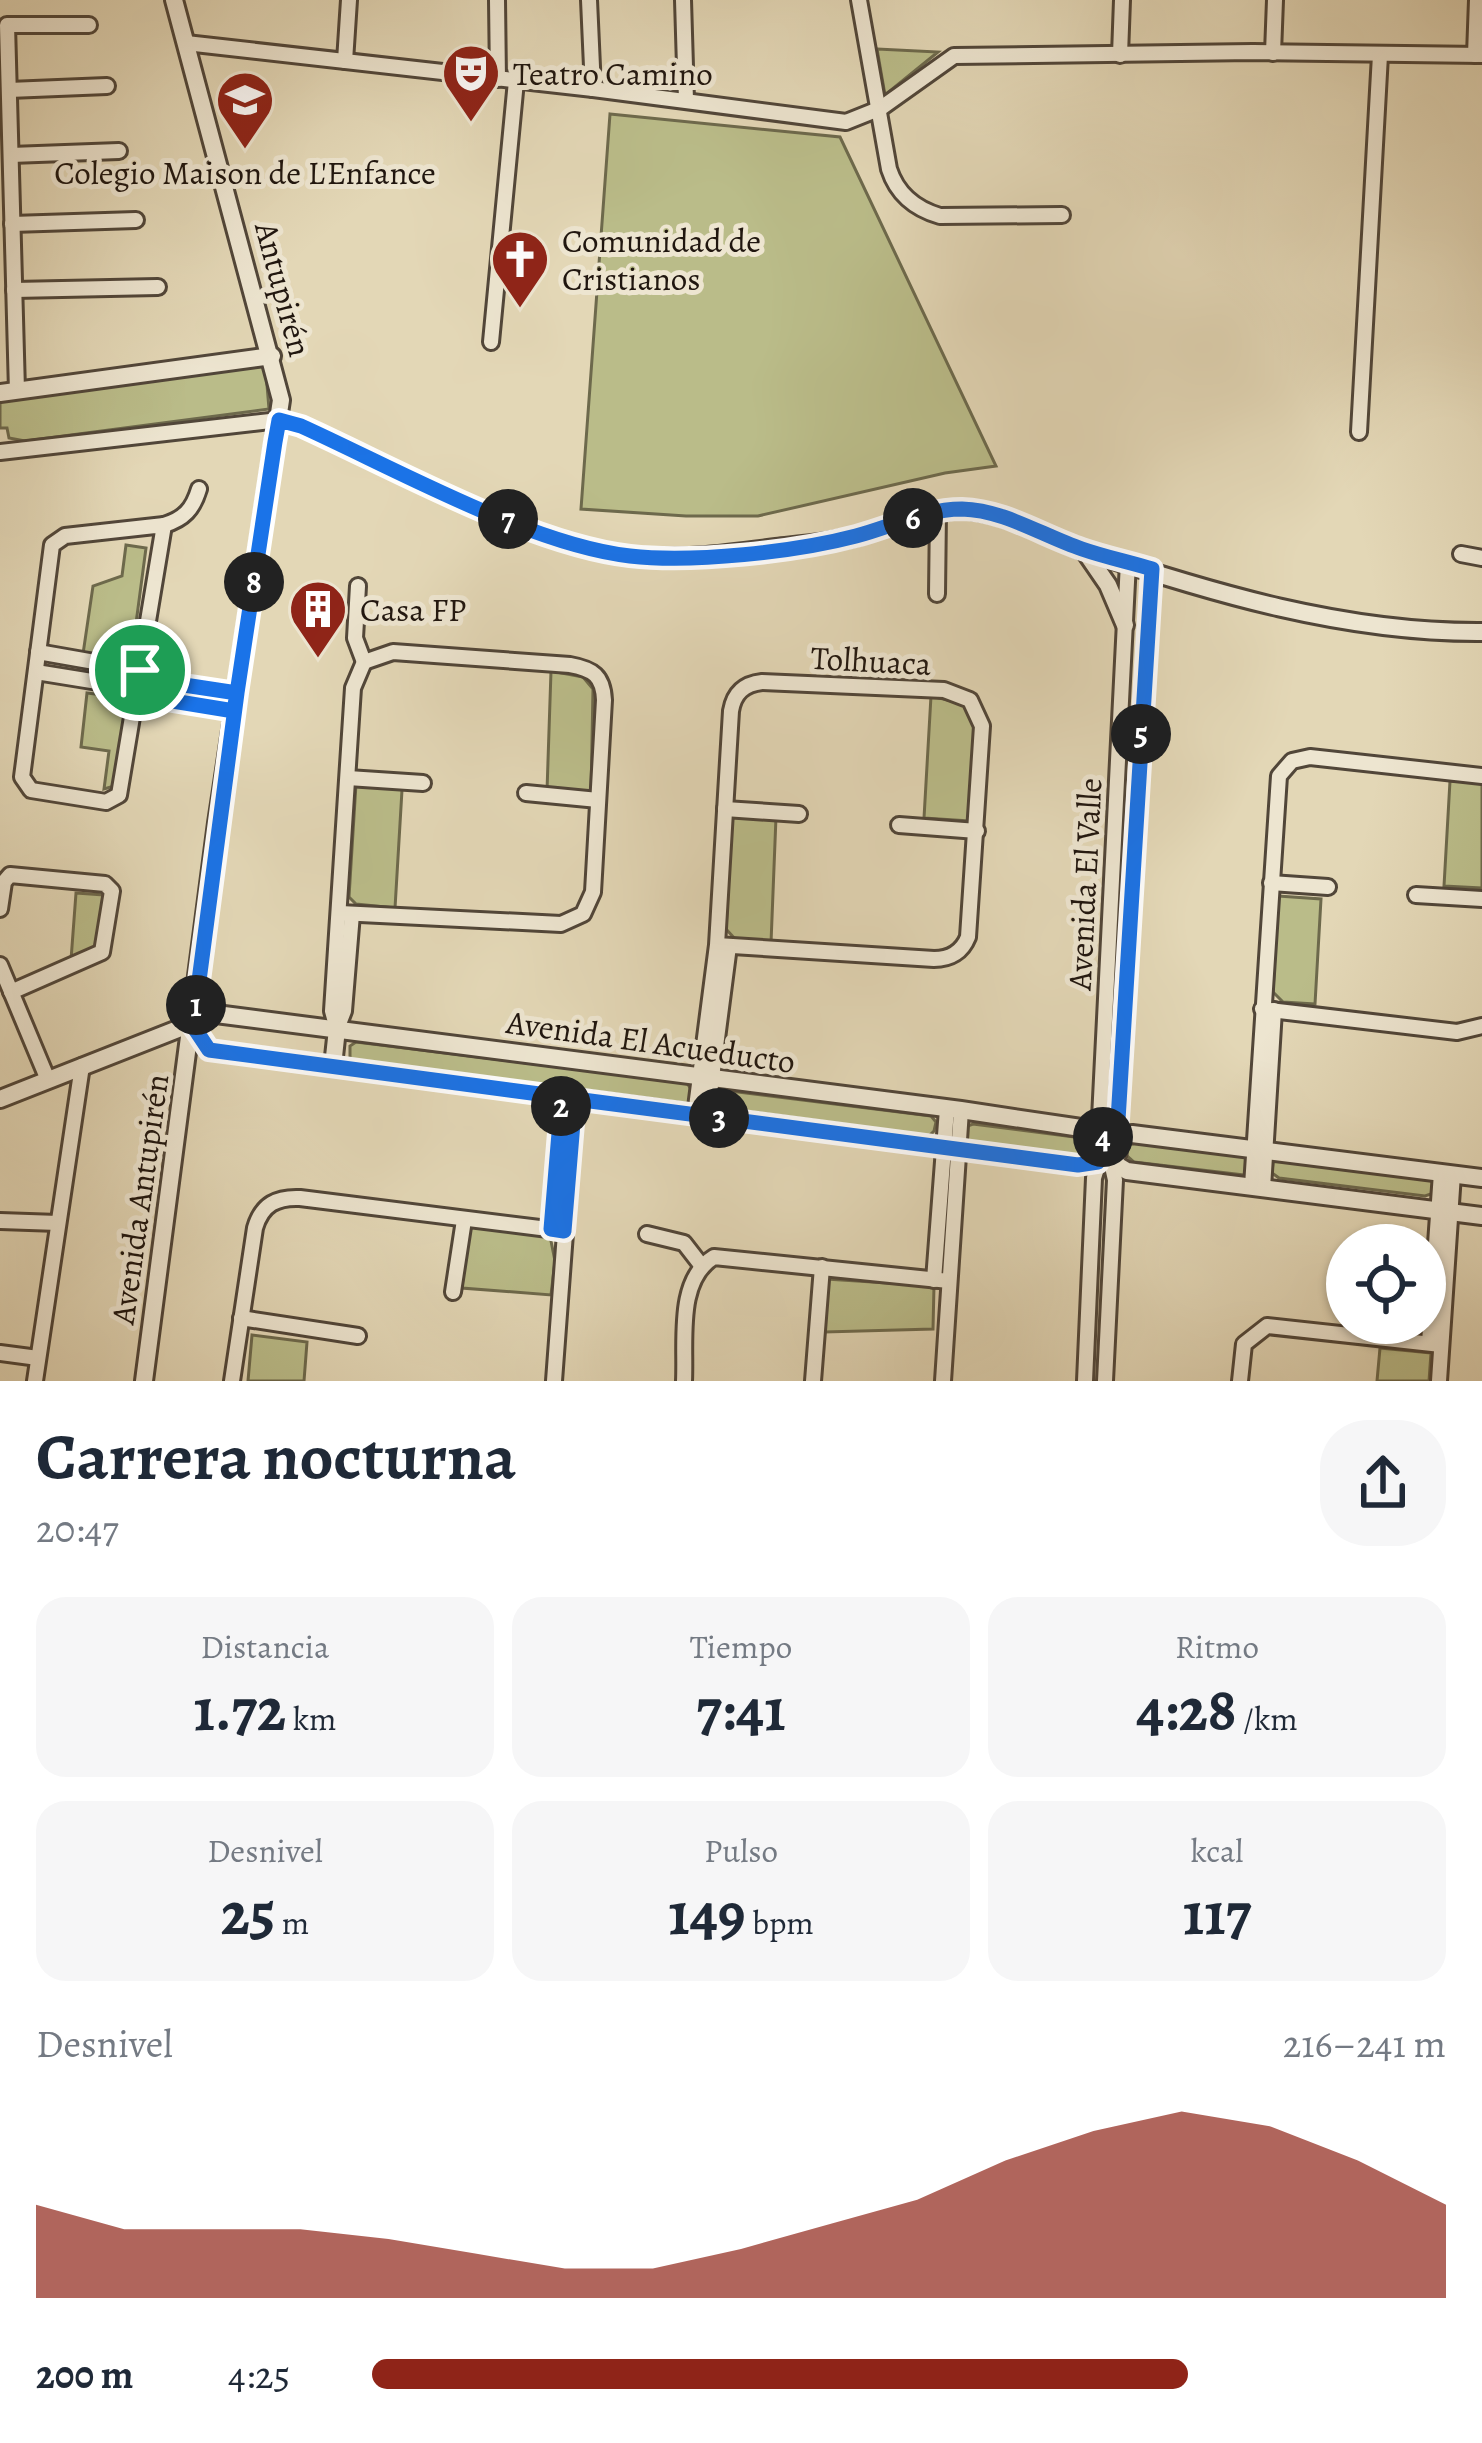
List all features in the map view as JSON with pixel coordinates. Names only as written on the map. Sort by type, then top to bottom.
[{"type":"street","name":"Antupirén","points":[[174,0],[280,388],[193,1026]]},
{"type":"street","points":[[344,61],[349,0]]},
{"type":"street","points":[[497,0],[498,79]]},
{"type":"street","points":[[589,0],[593,89]]},
{"type":"street","points":[[683,0],[686,100]]},
{"type":"street","points":[[859,0],[892,179],[910,202],[940,216],[1062,215]]},
{"type":"street","points":[[1120,55],[1122,0]]},
{"type":"street","points":[[1273,53],[1275,0]]},
{"type":"street","points":[[186,44],[846,122],[881,109],[953,56],[1479,55],[1477,0]]},
{"type":"street","points":[[89,25],[7,26],[14,290],[8,392],[272,356]]},
{"type":"street","points":[[1360,432],[1380,55]]},
{"type":"street","points":[[491,342],[516,80]]},
{"type":"street","points":[[9,90],[107,86]]},
{"type":"street","points":[[10,155],[119,151]]},
{"type":"street","points":[[12,224],[136,220]]},
{"type":"street","points":[[14,290],[158,287]]},
{"type":"street","points":[[0,452],[279,420],[506,519],[626,556],[676,557],[834,541],[962,509],[991,514],[1083,550],[1331,620],[1420,632],[1482,632]]},
{"type":"street","points":[[164,525],[117,797],[106,802],[31,790],[22,777],[56,539],[180,520],[194,505],[199,489]]},
{"type":"street","points":[[937,594],[938,512]]},
{"type":"street","points":[[1083,550],[1108,585],[1125,625]]},
{"type":"street","points":[[1461,554],[1482,557]]},
{"type":"street","name":"Avenida El Valle","points":[[1107,1138],[1100,1118],[1128,562]]},
{"type":"street","name":"Avenida El Valle","points":[[1107,1138],[1118,1120],[1152,569]]},
{"type":"street","points":[[358,586],[355,638],[364,662]]},
{"type":"street","points":[[38,652],[140,670],[236,702]]},
{"type":"street","points":[[333,1066],[337,1029],[332,1011],[346,914],[348,778],[357,671],[378,655],[403,653],[570,665],[595,673],[604,700],[592,892],[587,909],[578,918],[561,925],[346,914]]},
{"type":"street","points":[[36,672],[104,683],[136,695],[236,702]]},
{"type":"street","name":"Tolhuaca","points":[[749,685],[944,690],[965,696],[981,719],[977,831],[968,937],[955,955],[934,959],[723,945],[731,706],[749,685]]},
{"type":"street","points":[[1257,1187],[1276,788],[1286,766],[1310,757],[1482,776]]},
{"type":"street","points":[[348,778],[423,783]]},
{"type":"street","points":[[526,794],[598,800]]},
{"type":"street","points":[[725,809],[799,814]]},
{"type":"street","points":[[1115,813],[1136,814]]},
{"type":"street","points":[[899,825],[977,831]]},
{"type":"street","points":[[0,909],[4,882],[10,875],[105,884],[112,891],[103,952],[11,992]]},
{"type":"street","points":[[1270,883],[1328,887]]},
{"type":"street","points":[[1416,895],[1482,899]]},
{"type":"street","points":[[701,1116],[723,945]]},
{"type":"street","points":[[1108,950],[1128,951]]},
{"type":"street","points":[[0,964],[48,1080]]},
{"type":"street","points":[[1268,1010],[1457,1032],[1482,1027]]},
{"type":"street","name":"Avenida El Acueducto","points":[[0,1099],[216,1014],[954,1110],[1082,1128],[1107,1138],[1132,1134],[1482,1178]]},
{"type":"street","name":"Avenida El Acueducto","points":[[193,1026],[209,1050],[1078,1165],[1105,1162],[1127,1171],[1482,1216]]},
{"type":"street","name":"Avenida Antupirén","points":[[144,1381],[193,1026]]},
{"type":"street","points":[[35,1381],[82,1066]]},
{"type":"street","points":[[554,1381],[557,1230],[568,1098]]},
{"type":"street","points":[[943,1381],[941,1281],[954,1110]]},
{"type":"street","points":[[1085,1381],[1094,1178],[1119,1150],[1107,1138]]},
{"type":"street","points":[[1105,1162],[1114,1180],[1105,1381]]},
{"type":"street","points":[[1444,1224],[1447,1173]]},
{"type":"street","points":[[232,1381],[255,1228],[265,1208],[277,1200],[300,1198],[557,1230]]},
{"type":"street","points":[[453,1292],[464,1220]]},
{"type":"street","points":[[0,1221],[58,1223]]},
{"type":"street","points":[[647,1234],[684,1243],[701,1265]]},
{"type":"street","points":[[684,1381],[689,1288],[701,1265],[724,1256],[941,1281]]},
{"type":"street","points":[[813,1381],[822,1268]]},
{"type":"street","points":[[241,1318],[358,1336]]},
{"type":"street","points":[[1240,1381],[1244,1344],[1256,1331],[1267,1326],[1326,1332]]},
{"type":"street","points":[[1435,1344],[1438,1381]]},
{"type":"street","points":[[0,1353],[38,1358]]},
{"type":"green space","points":[[877,49],[938,52],[885,95]]},
{"type":"green space","points":[[610,114],[840,137],[996,466],[945,473],[758,516],[581,509]]},
{"type":"green space","points":[[265,361],[269,409],[25,441],[9,438],[7,428],[0,428],[0,400]]},
{"type":"green space","points":[[126,545],[146,548],[131,661],[83,654],[93,586],[122,576]]},
{"type":"green space","points":[[551,671],[583,677],[593,689],[591,794],[547,791]]},
{"type":"green space","points":[[87,693],[128,698],[118,785],[104,789],[109,751],[81,747]]},
{"type":"green space","points":[[931,696],[964,704],[975,726],[970,821],[924,818]]},
{"type":"green space","points":[[1450,781],[1482,782],[1482,888],[1444,886]]},
{"type":"green space","points":[[356,784],[402,790],[395,908],[356,904],[349,897]]},
{"type":"green space","points":[[736,815],[776,817],[771,943],[736,940],[726,929]]},
{"type":"green space","points":[[76,893],[104,895],[109,908],[97,946],[71,960]]},
{"type":"green space","points":[[1278,896],[1321,899],[1315,1004],[1283,1002],[1273,992]]},
{"type":"green space","points":[[356,1042],[687,1083],[694,1094],[685,1107],[354,1065],[350,1046]]},
{"type":"green space","points":[[722,1090],[931,1116],[936,1122],[928,1137],[719,1110],[717,1094]]},
{"type":"green space","points":[[973,1124],[1082,1138],[1089,1145],[1088,1155],[973,1145],[964,1137],[965,1127]]},
{"type":"green space","points":[[1134,1142],[1243,1156],[1250,1162],[1250,1172],[1134,1162],[1125,1154],[1127,1145]]},
{"type":"green space","points":[[1273,1162],[1426,1176],[1433,1182],[1434,1193],[1425,1196],[1279,1178],[1272,1173]]},
{"type":"green space","points":[[475,1226],[550,1236],[555,1261],[551,1295],[462,1288],[467,1231]]},
{"type":"green space","points":[[826,1279],[934,1286],[933,1329],[825,1332]]},
{"type":"green space","points":[[252,1335],[307,1342],[304,1381],[248,1381]]},
{"type":"green space","points":[[1380,1348],[1431,1353],[1429,1381],[1377,1381]]},
{"type":"place","name":"Teatro Camino","points":[[471,124]]},
{"type":"place","name":"Colegio Maison de L'Enfance","points":[[245,151]]},
{"type":"place","name":"Comunidad de Cristianos","points":[[520,310]]},
{"type":"place","name":"Casa FP","points":[[318,660]]},
{"type":"route","points":[[140,670],[136,695],[234,711],[237,693],[275,442],[279,420],[492,513],[576,544],[626,556],[676,557],[834,541],[962,509],[991,514],[1083,550],[1152,569],[1116,1128],[1111,1138],[1102,1137],[1094,1144],[1091,1150],[1098,1162],[1078,1165],[575,1099],[564,1231],[551,1229],[562,1097],[209,1050],[193,1026],[237,693],[171,683],[140,670]]}]
